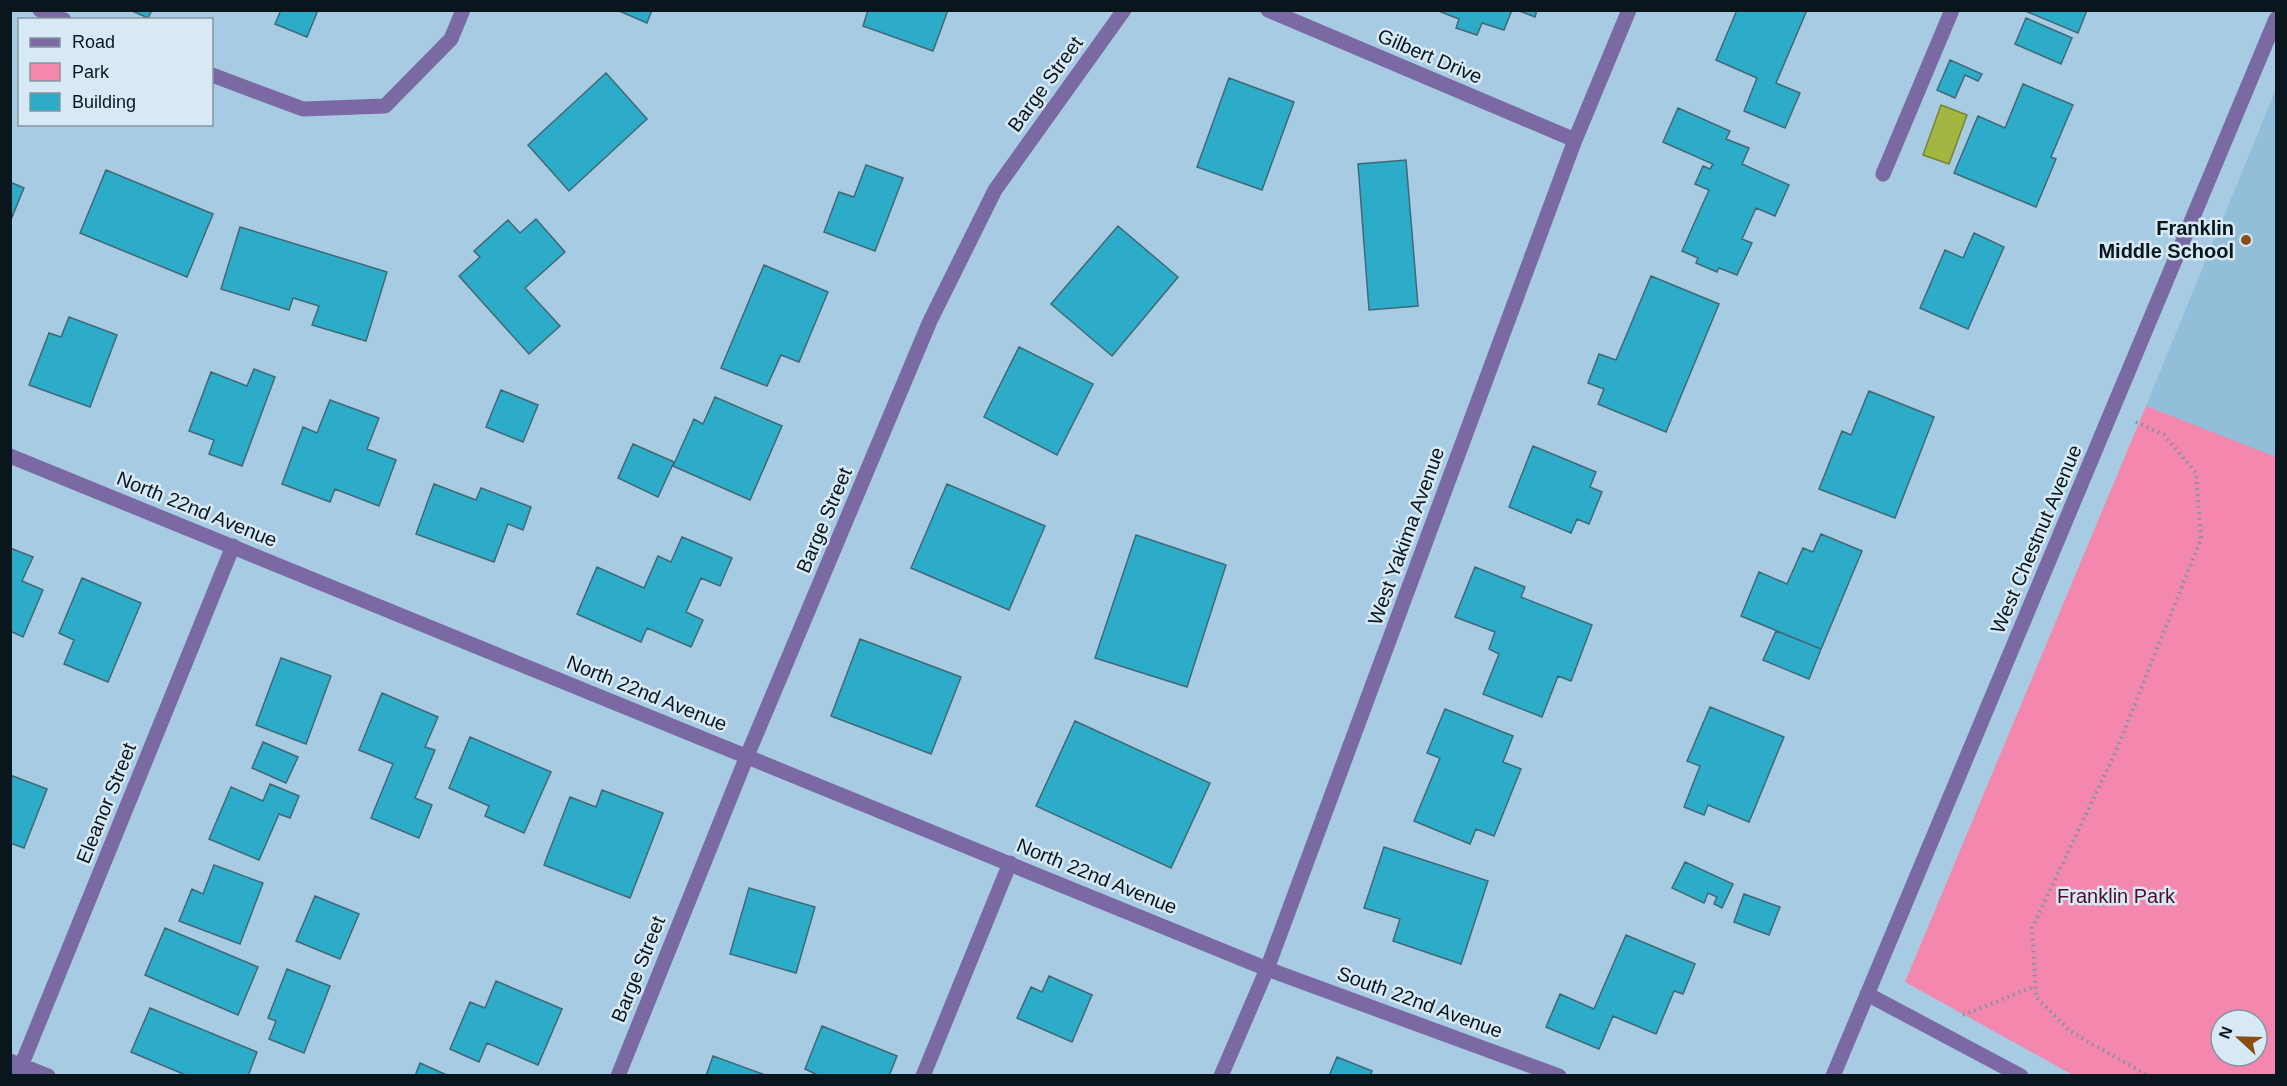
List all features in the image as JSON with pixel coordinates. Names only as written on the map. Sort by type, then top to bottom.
[{"type":"street","points":[[40,10],[59,18]]},
{"type":"street","points":[[213,75],[303,109],[385,106],[451,39],[463,10]]},
{"type":"street","name":"Barge Street","points":[[618,1076],[747,756],[930,321],[995,190],[1125,10]]},
{"type":"street","name":"Gilbert Drive","points":[[1268,10],[1575,140]]},
{"type":"street","name":"West Yakima Avenue","points":[[1221,1076],[1268,969],[1575,140],[1629,10]]},
{"type":"street","points":[[1883,174],[1952,10]]},
{"type":"street","name":"West Chestnut Avenue","points":[[1833,1076],[2277,19]]},
{"type":"street","name":"North 22nd Avenue","points":[[10,456],[1268,969]]},
{"type":"street","name":"Eleanor Street","points":[[16,1067],[232,546]]},
{"type":"street","points":[[923,1076],[1010,863]]},
{"type":"street","name":"South 22nd Avenue","points":[[1268,969],[1559,1076]]},
{"type":"street","points":[[1867,994],[2021,1076]]},
{"type":"street","points":[[16,1067],[48,1076]]},
{"type":"path","points":[[2112,412],[2164,435],[2196,473],[2201,539],[2116,751],[2032,928],[2035,986],[2036,997],[2071,1032],[2149,1076]]},
{"type":"path","points":[[1932,1028],[2035,986]]},
{"type":"shaded area","name":"Franklin Middle School","points":[[2276,89],[2276,460],[2146,406]]},
{"type":"shaded area","points":[[1941,105],[1967,115],[1949,164],[1923,155]]},
{"type":"green space","name":"Franklin Park","points":[[2146,406],[2276,457],[2276,1075],[2073,1075],[1905,982]]},
{"type":"building","points":[[130,10],[152,10],[148,18]]},
{"type":"building","points":[[281,10],[318,10],[307,37],[275,24]]},
{"type":"building","points":[[617,10],[652,10],[647,23]]},
{"type":"building","points":[[868,10],[948,10],[933,51],[863,26]]},
{"type":"building","points":[[1436,10],[1512,10],[1504,30],[1482,23],[1477,35],[1456,28],[1459,19]]},
{"type":"building","points":[[1517,10],[1537,10],[1535,17]]},
{"type":"building","points":[[1737,10],[1807,10],[1776,83],[1800,93],[1785,128],[1744,111],[1757,78],[1716,60]]},
{"type":"building","points":[[2023,10],[2087,10],[2078,33]]},
{"type":"building","points":[[2026,18],[2072,38],[2061,64],[2015,44]]},
{"type":"building","points":[[1950,60],[1982,74],[1978,81],[1965,75],[1955,98],[1937,90]]},
{"type":"building","points":[[606,73],[647,119],[569,191],[528,145]]},
{"type":"building","points":[[1229,78],[1294,102],[1262,190],[1197,167]]},
{"type":"building","points":[[2023,84],[2073,105],[2051,157],[2056,159],[2036,207],[1954,173],[1978,116],[2005,128]]},
{"type":"building","points":[[1678,108],[1730,131],[1726,139],[1749,148],[1742,164],[1789,185],[1775,216],[1756,208],[1742,239],[1752,243],[1737,275],[1719,268],[1717,272],[1696,263],[1698,258],[1682,251],[1709,190],[1695,184],[1703,166],[1710,169],[1713,164],[1663,142]]},
{"type":"building","points":[[1406,160],[1418,306],[1369,310],[1358,164]]},
{"type":"building","points":[[866,165],[903,178],[875,251],[824,232],[839,192],[854,197]]},
{"type":"building","points":[[106,170],[213,214],[187,277],[80,233]]},
{"type":"building","points":[[10,182],[24,188],[10,222]]},
{"type":"building","points":[[536,219],[565,252],[525,288],[560,326],[529,354],[459,276],[480,257],[474,251],[508,220],[520,233]]},
{"type":"building","points":[[1118,226],[1178,277],[1112,356],[1051,304]]},
{"type":"building","points":[[240,227],[387,272],[366,341],[312,325],[319,306],[293,298],[289,310],[221,289]]},
{"type":"building","points":[[1974,233],[2004,247],[1968,329],[1920,308],[1945,250],[1963,258]]},
{"type":"building","points":[[764,265],[828,292],[799,362],[781,355],[767,386],[721,368]]},
{"type":"building","points":[[1651,276],[1719,304],[1666,432],[1598,404],[1604,389],[1588,383],[1599,354],[1616,360]]},
{"type":"building","points":[[69,317],[117,335],[90,407],[29,385],[49,333],[61,337]]},
{"type":"building","points":[[1019,347],[1093,384],[1057,455],[984,417]]},
{"type":"building","points":[[254,369],[275,377],[242,466],[209,454],[214,440],[189,431],[211,372],[247,386]]},
{"type":"building","points":[[501,390],[538,405],[523,442],[486,427]]},
{"type":"building","points":[[1869,391],[1934,417],[1895,518],[1819,489],[1842,431],[1851,435]]},
{"type":"building","points":[[715,397],[782,426],[750,500],[673,466],[694,419],[703,424]]},
{"type":"building","points":[[330,400],[379,418],[367,449],[396,460],[379,506],[335,489],[330,502],[282,484],[303,427],[317,433]]},
{"type":"building","points":[[633,444],[674,462],[658,497],[618,478]]},
{"type":"building","points":[[1533,446],[1596,472],[1590,487],[1602,492],[1589,524],[1577,519],[1571,533],[1509,507]]},
{"type":"building","points":[[434,484],[476,500],[481,488],[531,507],[523,530],[508,524],[494,562],[416,534]]},
{"type":"building","points":[[947,484],[1045,526],[1009,610],[911,568]]},
{"type":"building","points":[[1821,534],[1862,551],[1821,649],[1741,616],[1759,572],[1787,584],[1803,548],[1813,552]]},
{"type":"building","points":[[1136,535],[1226,565],[1187,687],[1095,658]]},
{"type":"building","points":[[682,537],[732,558],[720,586],[701,578],[686,612],[703,620],[691,647],[647,628],[641,642],[577,614],[597,567],[644,588],[658,556],[671,562]]},
{"type":"building","points":[[10,548],[33,557],[22,581],[43,590],[23,637],[10,631]]},
{"type":"building","points":[[1475,567],[1525,587],[1521,597],[1592,625],[1571,681],[1558,676],[1542,717],[1483,694],[1499,654],[1489,649],[1495,632],[1455,617]]},
{"type":"building","points":[[82,578],[141,603],[108,682],[64,664],[74,640],[59,633]]},
{"type":"building","points":[[1776,631],[1821,649],[1809,679],[1763,660]]},
{"type":"building","points":[[860,639],[961,677],[931,754],[831,716]]},
{"type":"building","points":[[281,658],[331,676],[306,744],[256,725]]},
{"type":"building","points":[[382,693],[438,717],[425,747],[435,750],[415,798],[432,805],[419,838],[371,818],[393,764],[359,750]]},
{"type":"building","points":[[1710,707],[1784,737],[1749,822],[1708,805],[1704,815],[1684,807],[1700,766],[1687,761]]},
{"type":"building","points":[[1445,709],[1513,736],[1503,762],[1521,769],[1494,836],[1476,829],[1470,844],[1414,821],[1440,758],[1427,753]]},
{"type":"building","points":[[1075,721],[1210,783],[1171,868],[1036,806]]},
{"type":"building","points":[[470,737],[551,772],[524,833],[485,816],[489,806],[449,788]]},
{"type":"building","points":[[263,742],[298,757],[286,783],[252,768]]},
{"type":"building","points":[[10,775],[47,789],[24,848],[10,843]]},
{"type":"building","points":[[270,784],[299,796],[290,818],[279,814],[259,860],[209,839],[231,787],[263,801]]},
{"type":"building","points":[[602,790],[663,813],[630,898],[544,865],[570,797],[596,807]]},
{"type":"building","points":[[1384,847],[1488,881],[1461,964],[1393,941],[1400,919],[1364,908]]},
{"type":"building","points":[[1685,862],[1733,884],[1722,908],[1714,904],[1717,897],[1708,893],[1704,903],[1672,888]]},
{"type":"building","points":[[214,865],[263,883],[240,944],[179,921],[192,889],[203,894]]},
{"type":"building","points":[[749,888],[815,907],[796,973],[730,954]]},
{"type":"building","points":[[1744,894],[1780,907],[1769,935],[1734,922]]},
{"type":"building","points":[[315,896],[359,914],[340,959],[296,941]]},
{"type":"building","points":[[165,928],[258,967],[238,1015],[145,975]]},
{"type":"building","points":[[1626,935],[1695,964],[1683,994],[1674,991],[1656,1034],[1613,1016],[1599,1049],[1546,1027],[1560,994],[1594,1009]]},
{"type":"building","points":[[287,969],[330,986],[304,1053],[269,1039],[276,1021],[268,1018]]},
{"type":"building","points":[[1049,976],[1092,995],[1072,1042],[1017,1018],[1031,987],[1042,992]]},
{"type":"building","points":[[496,981],[562,1009],[538,1065],[487,1043],[479,1062],[450,1049],[470,1002],[485,1008]]},
{"type":"building","points":[[150,1008],[257,1052],[248,1076],[188,1076],[131,1052]]},
{"type":"building","points":[[822,1026],[897,1056],[889,1076],[820,1076],[805,1069]]},
{"type":"building","points":[[713,1056],[768,1076],[706,1076]]},
{"type":"building","points":[[1337,1057],[1372,1071],[1370,1076],[1329,1076]]},
{"type":"building","points":[[420,1063],[449,1076],[415,1076]]},
{"type":"place","name":"Franklin Middle School","points":[[2246,240]]}]
